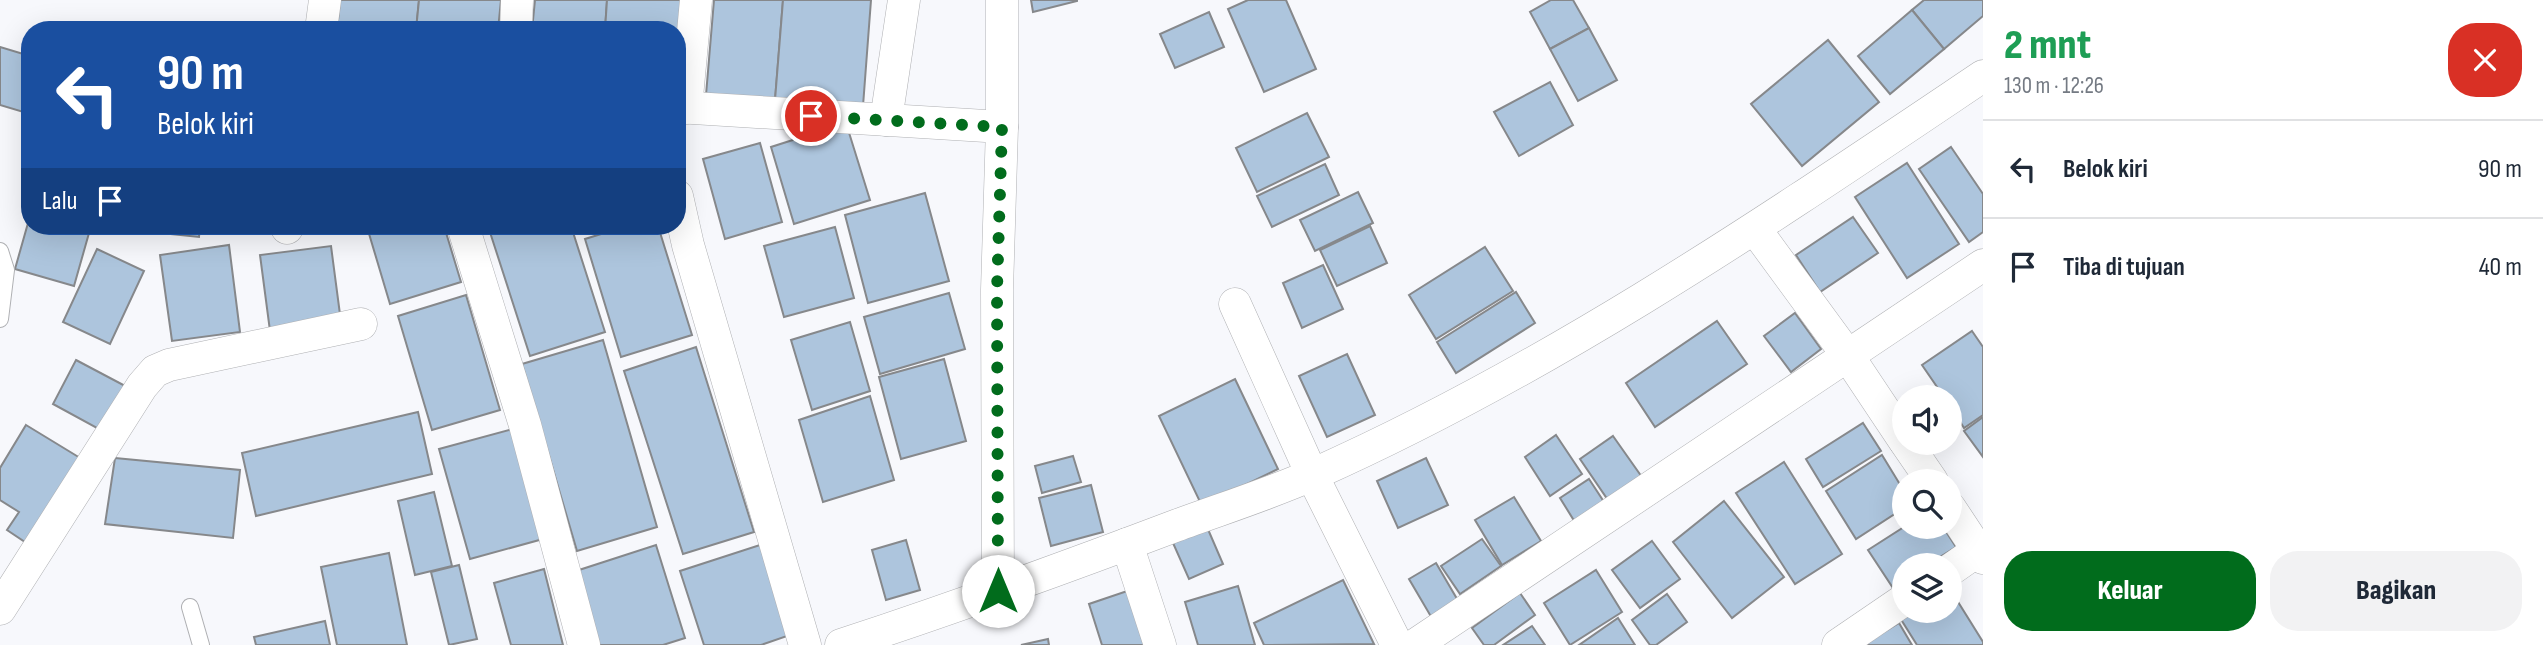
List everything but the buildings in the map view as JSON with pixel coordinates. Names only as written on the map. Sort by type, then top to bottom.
[{"type":"street","points":[[322,21],[325,0]]},
{"type":"street","points":[[516,21],[517,0]]},
{"type":"street","points":[[686,77],[696,0]]},
{"type":"street","points":[[886,120],[904,0]]},
{"type":"street","points":[[998,591],[997,290],[1002,127],[1002,0]]},
{"type":"street","points":[[841,645],[906,635],[998,591],[1312,475],[1511,375],[1620,313],[1755,229],[1983,76]]},
{"type":"street","points":[[686,108],[1002,127]]},
{"type":"street","points":[[1755,229],[1848,356],[1892,422]]},
{"type":"street","points":[[466,235],[525,425],[584,645]]},
{"type":"street","points":[[686,235],[805,645]]},
{"type":"street","points":[[1415,645],[1983,265]]},
{"type":"street","points":[[1235,304],[1312,475],[1397,645]]},
{"type":"street","points":[[0,609],[142,386],[155,371],[169,365],[362,324]]},
{"type":"street","points":[[1962,525],[1981,552],[1962,563]]},
{"type":"street","points":[[1127,544],[1160,645]]},
{"type":"street","points":[[1838,645],[1892,608]]},
{"type":"lane","points":[[0,251],[6,270],[0,319]]},
{"type":"lane","points":[[190,607],[201,645]]},
{"type":"route","points":[[811,116],[1002,127],[997,290],[998,591]]}]
